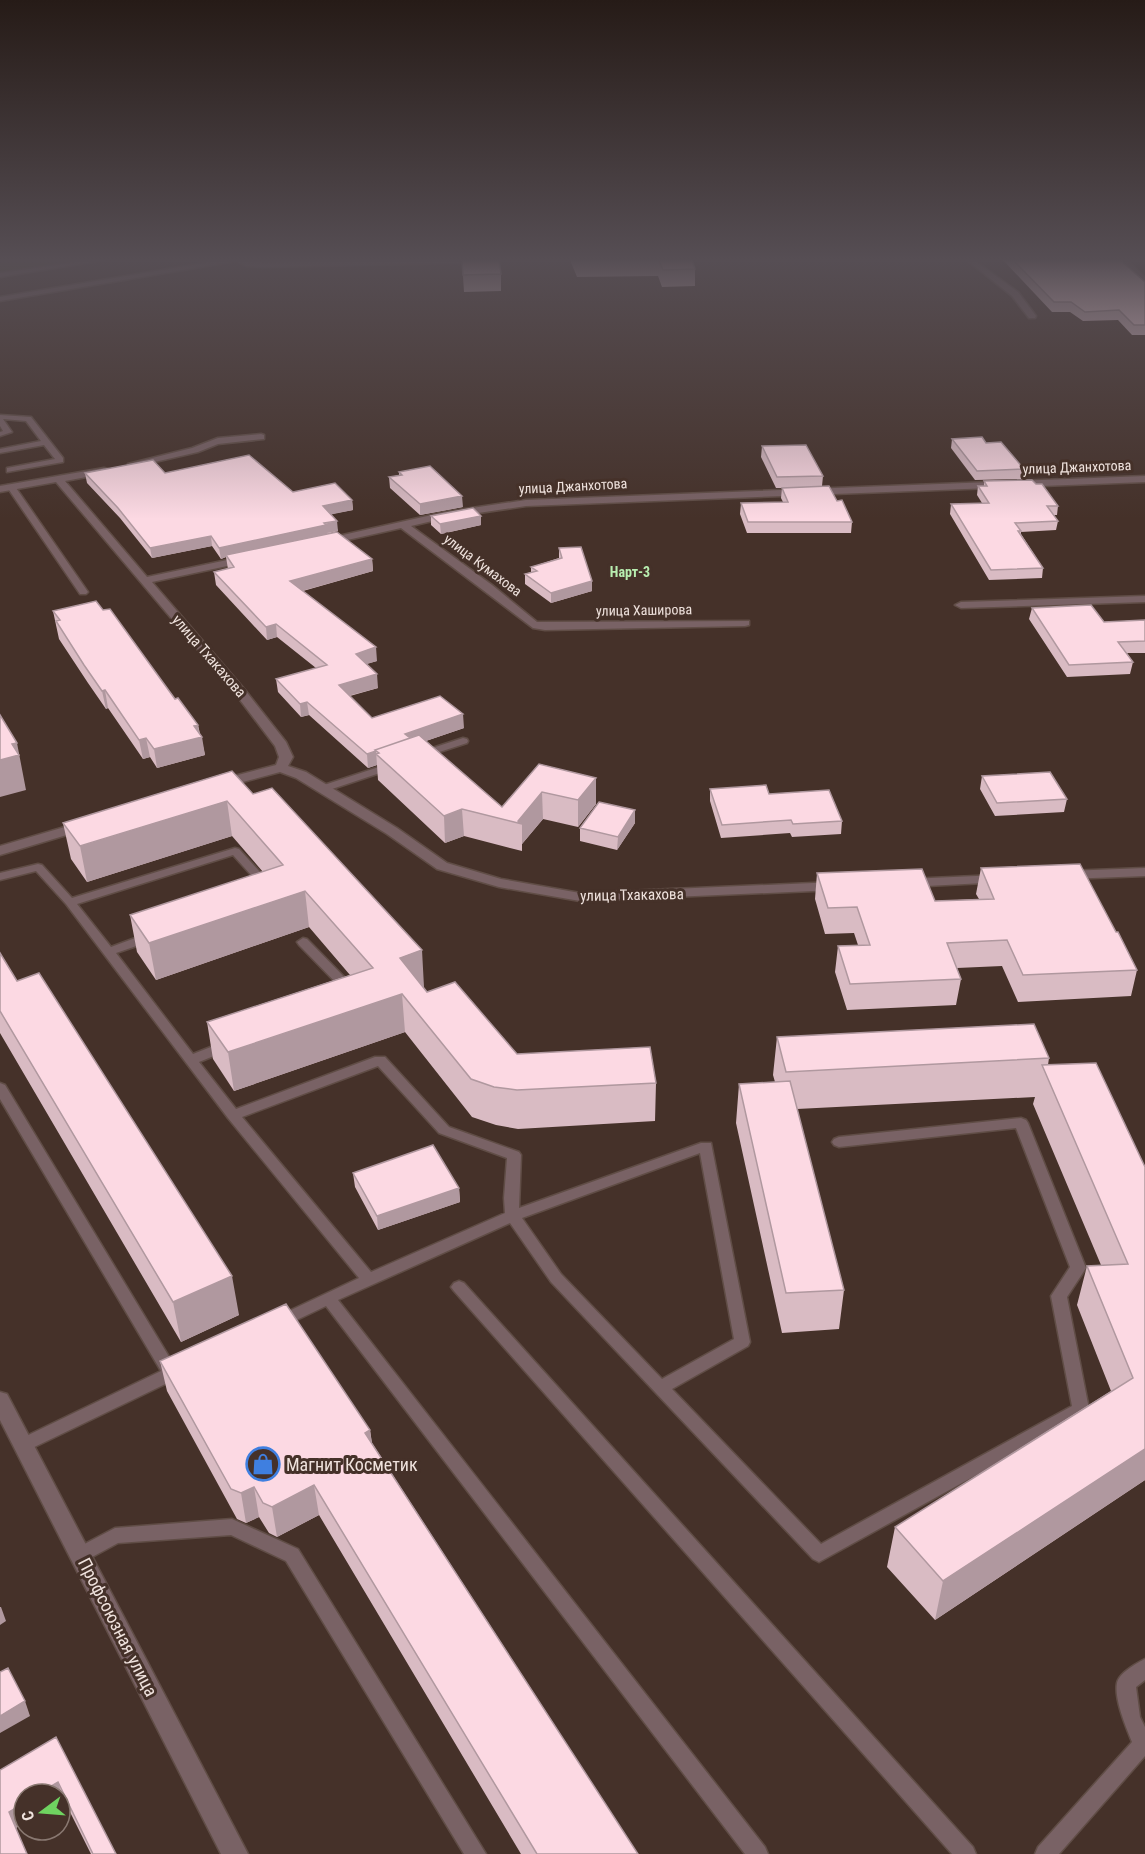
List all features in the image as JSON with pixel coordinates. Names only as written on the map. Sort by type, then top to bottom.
[{"type":"street","points":[[125,466],[195,450],[202,445],[224,440],[261,437]]},
{"type":"street","points":[[0,489],[113,469]]},
{"type":"street","points":[[58,479],[144,581],[254,557]]},
{"type":"street","name":"улица Джанхотова","points":[[311,545],[445,515],[526,503],[1145,479]]},
{"type":"street","name":"улица Кумахова","points":[[402,525],[488,587],[533,625],[545,627]]},
{"type":"street","name":"улица Тхакахова","points":[[144,581],[241,693],[281,744],[286,757],[281,768],[301,775],[325,788],[442,866],[499,883],[580,897],[630,897],[852,886]]},
{"type":"street","points":[[961,604],[1145,599]]},
{"type":"street","name":"улица Хаширова","points":[[545,627],[745,623]]},
{"type":"street","points":[[203,789],[281,768]]},
{"type":"street","points":[[0,851],[102,820]]},
{"type":"street","points":[[1051,876],[1145,872]]},
{"type":"street","points":[[899,884],[1016,878]]},
{"type":"street","name":"Профсоюзная улица","points":[[0,1400],[235,1854]]},
{"type":"lane","points":[[0,419],[8,432],[0,434]]},
{"type":"lane","points":[[0,419],[28,419],[60,460],[10,470]]},
{"type":"lane","points":[[0,451],[46,442]]},
{"type":"lane","points":[[11,488],[83,592]]},
{"type":"lane","points":[[325,788],[463,741]]},
{"type":"lane","points":[[70,902],[235,851],[273,892],[262,896]]},
{"type":"lane","points":[[0,877],[38,867],[70,902],[233,1115],[369,1280]]},
{"type":"lane","points":[[108,952],[163,932]]},
{"type":"lane","points":[[303,942],[352,992],[342,997]]},
{"type":"lane","points":[[191,1060],[234,1042]]},
{"type":"lane","points":[[233,1115],[380,1060],[444,1130],[514,1155],[511,1198],[513,1216],[556,1278],[819,1554],[1081,1409],[1059,1296],[1078,1268],[1021,1123],[838,1142]]},
{"type":"lane","points":[[0,1088],[170,1374]]},
{"type":"lane","points":[[265,1328],[513,1216],[706,1146],[742,1342],[661,1387]]},
{"type":"lane","points":[[459,1287],[966,1854]]},
{"type":"lane","points":[[328,1298],[758,1854]]},
{"type":"lane","points":[[24,1444],[191,1364]]},
{"type":"lane","points":[[81,1555],[116,1536],[232,1527],[292,1555],[476,1854]]},
{"type":"lane","points":[[1044,1854],[1144,1745],[1131,1718],[1126,1684],[1145,1668]]},
{"type":"building","points":[[982,437],[986,443],[1001,442],[1024,469],[977,471],[952,439]]},
{"type":"building","points":[[806,445],[823,476],[777,477],[762,446]]},
{"type":"building","points":[[249,455],[293,492],[335,483],[352,500],[323,506],[337,521],[324,523],[326,525],[219,548],[211,536],[150,548],[118,508],[85,473],[153,460],[165,473]]},
{"type":"building","points":[[430,466],[462,496],[420,504],[389,477],[402,475],[399,472]]},
{"type":"building","points":[[1032,480],[1036,484],[1042,484],[1058,506],[1047,506],[1058,521],[1015,523],[1043,568],[991,570],[951,504],[989,503],[978,486],[987,486],[984,481]]},
{"type":"building","points":[[829,486],[837,501],[842,500],[852,522],[748,522],[741,503],[788,502],[782,488]]},
{"type":"building","points":[[473,508],[481,516],[440,524],[431,516]]},
{"type":"building","points":[[337,532],[372,559],[290,581],[376,647],[356,654],[377,674],[339,685],[372,718],[440,696],[463,714],[405,734],[410,738],[367,754],[307,702],[300,704],[276,679],[327,665],[276,624],[266,627],[214,572],[234,567],[226,555]]},
{"type":"building","points":[[581,547],[592,581],[551,593],[525,574],[537,571],[531,567],[562,558],[559,548]]},
{"type":"building","points":[[96,601],[103,610],[110,609],[175,699],[178,698],[198,725],[194,726],[202,737],[154,749],[146,738],[139,740],[105,690],[102,691],[84,665],[56,621],[60,620],[53,611]]},
{"type":"building","points":[[1091,605],[1104,622],[1145,620],[1145,641],[1118,642],[1133,662],[1069,665],[1032,608]]},
{"type":"building","points":[[0,715],[17,743],[12,744],[19,755],[0,760]]},
{"type":"building","points":[[419,735],[502,807],[539,764],[596,778],[578,800],[542,792],[518,821],[522,824],[462,809],[444,816],[376,754],[379,753],[375,750]]},
{"type":"building","points":[[232,771],[253,794],[272,788],[422,950],[400,958],[427,992],[455,982],[517,1054],[650,1047],[656,1083],[517,1090],[494,1087],[471,1079],[402,994],[228,1052],[207,1022],[373,968],[305,891],[149,943],[130,915],[283,865],[227,801],[80,846],[63,823]]},
{"type":"building","points":[[1050,772],[1067,799],[997,803],[982,776]]},
{"type":"building","points":[[766,785],[769,794],[829,790],[842,821],[793,824],[791,820],[722,825],[710,789]]},
{"type":"building","points":[[599,802],[635,810],[618,837],[580,828]]},
{"type":"building","points":[[1080,864],[1137,970],[1023,975],[1007,940],[947,943],[961,979],[850,984],[838,946],[870,945],[857,907],[828,908],[817,873],[922,869],[935,901],[994,899],[981,868]]},
{"type":"building","points":[[0,953],[17,981],[39,973],[232,1276],[173,1302],[0,1011]]},
{"type":"building","points":[[1034,1024],[1049,1058],[786,1072],[777,1037]]},
{"type":"building","points":[[1096,1063],[1145,1167],[1145,1449],[943,1581],[895,1527],[1133,1378],[1087,1266],[1128,1264],[1042,1065]]},
{"type":"building","points":[[790,1081],[844,1290],[786,1293],[739,1084]]},
{"type":"building","points":[[433,1145],[459,1188],[377,1216],[353,1173]]},
{"type":"building","points":[[286,1304],[370,1430],[365,1433],[638,1854],[537,1854],[314,1485],[272,1507],[263,1503],[254,1487],[241,1493],[231,1489],[160,1361]]},
{"type":"building","points":[[8,1668],[25,1701],[0,1716],[0,1672]]},
{"type":"building","points":[[56,1737],[116,1854],[93,1854],[72,1811],[72,1782],[12,1782],[12,1810],[9,1812],[12,1819],[12,1842],[22,1842],[27,1854],[0,1854],[0,1770]]},
{"type":"place","name":"Магнит Косметик","points":[[263,1464]]},
{"type":"district","name":"Нарт-3","points":[[630,572]]}]
